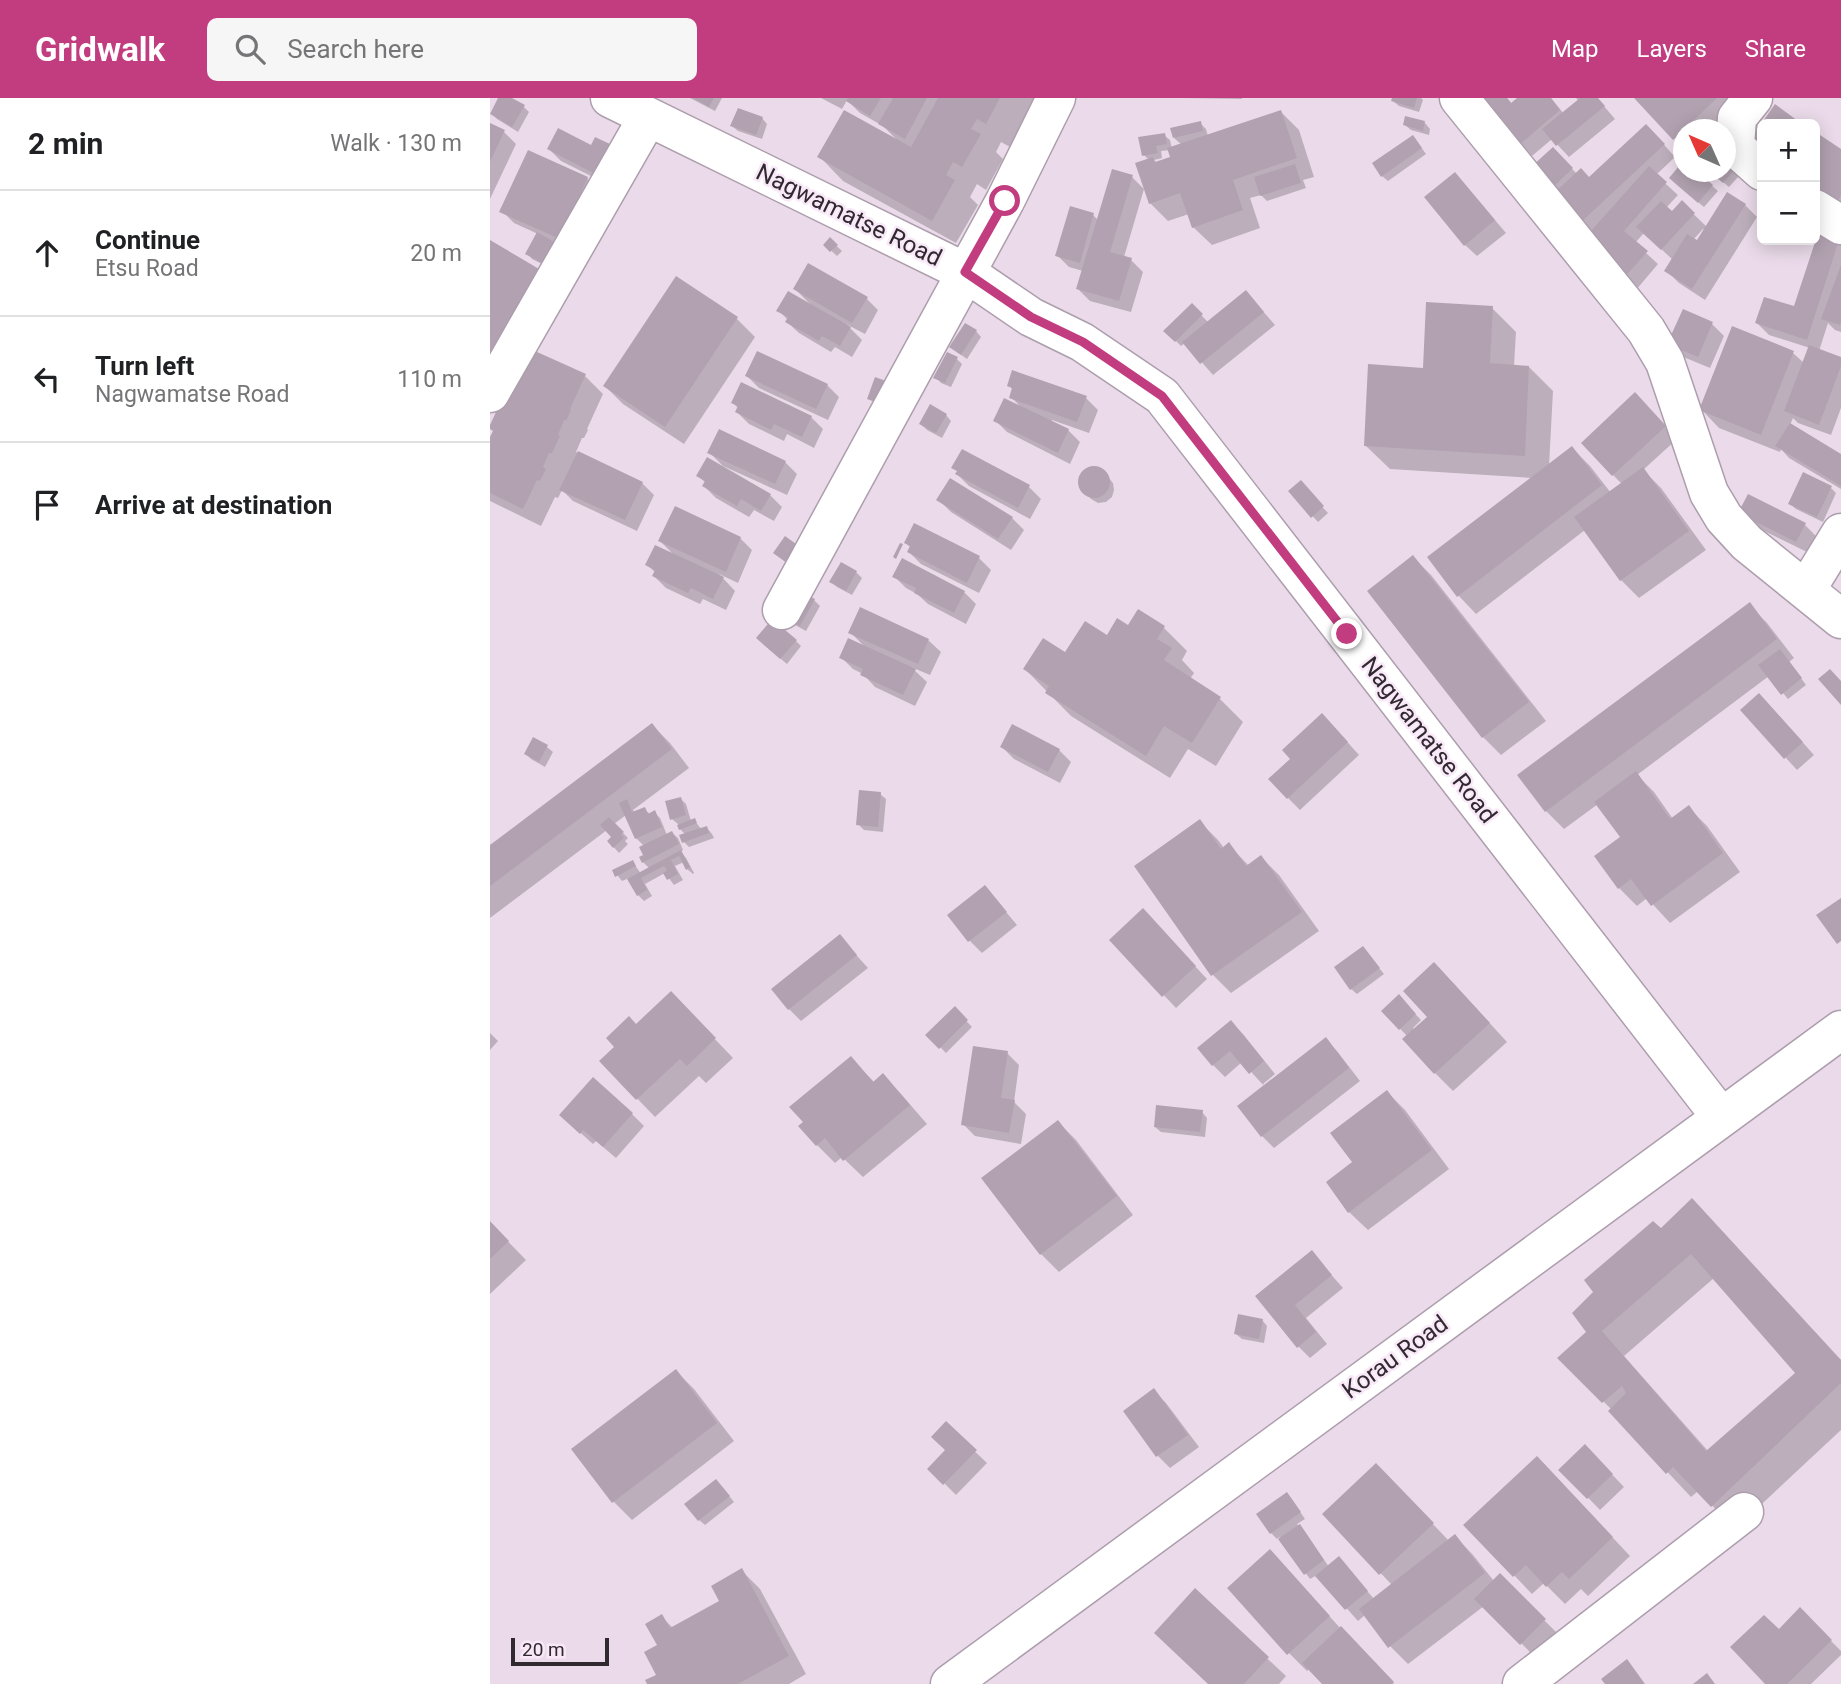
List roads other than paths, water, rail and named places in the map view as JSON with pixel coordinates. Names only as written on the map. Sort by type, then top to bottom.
[{"type":"street","name":"Nagwamatse Road","points":[[610,98],[965,272],[1031,317],[1083,342],[1162,396],[1721,1117]]},
{"type":"street","points":[[782,610],[1005,201],[1056,98]]},
{"type":"street","points":[[1459,98],[1647,330],[1665,362],[1709,493],[1724,518],[1746,543],[1841,620]]},
{"type":"street","points":[[1753,98],[1737,118],[1735,148],[1757,167]]},
{"type":"street","points":[[490,393],[648,117]]},
{"type":"street","points":[[1820,212],[1841,225]]},
{"type":"street","points":[[1806,590],[1841,533]]},
{"type":"street","name":"Korau Road","points":[[950,1684],[1841,1030]]},
{"type":"street","points":[[1522,1684],[1744,1512]]}]
